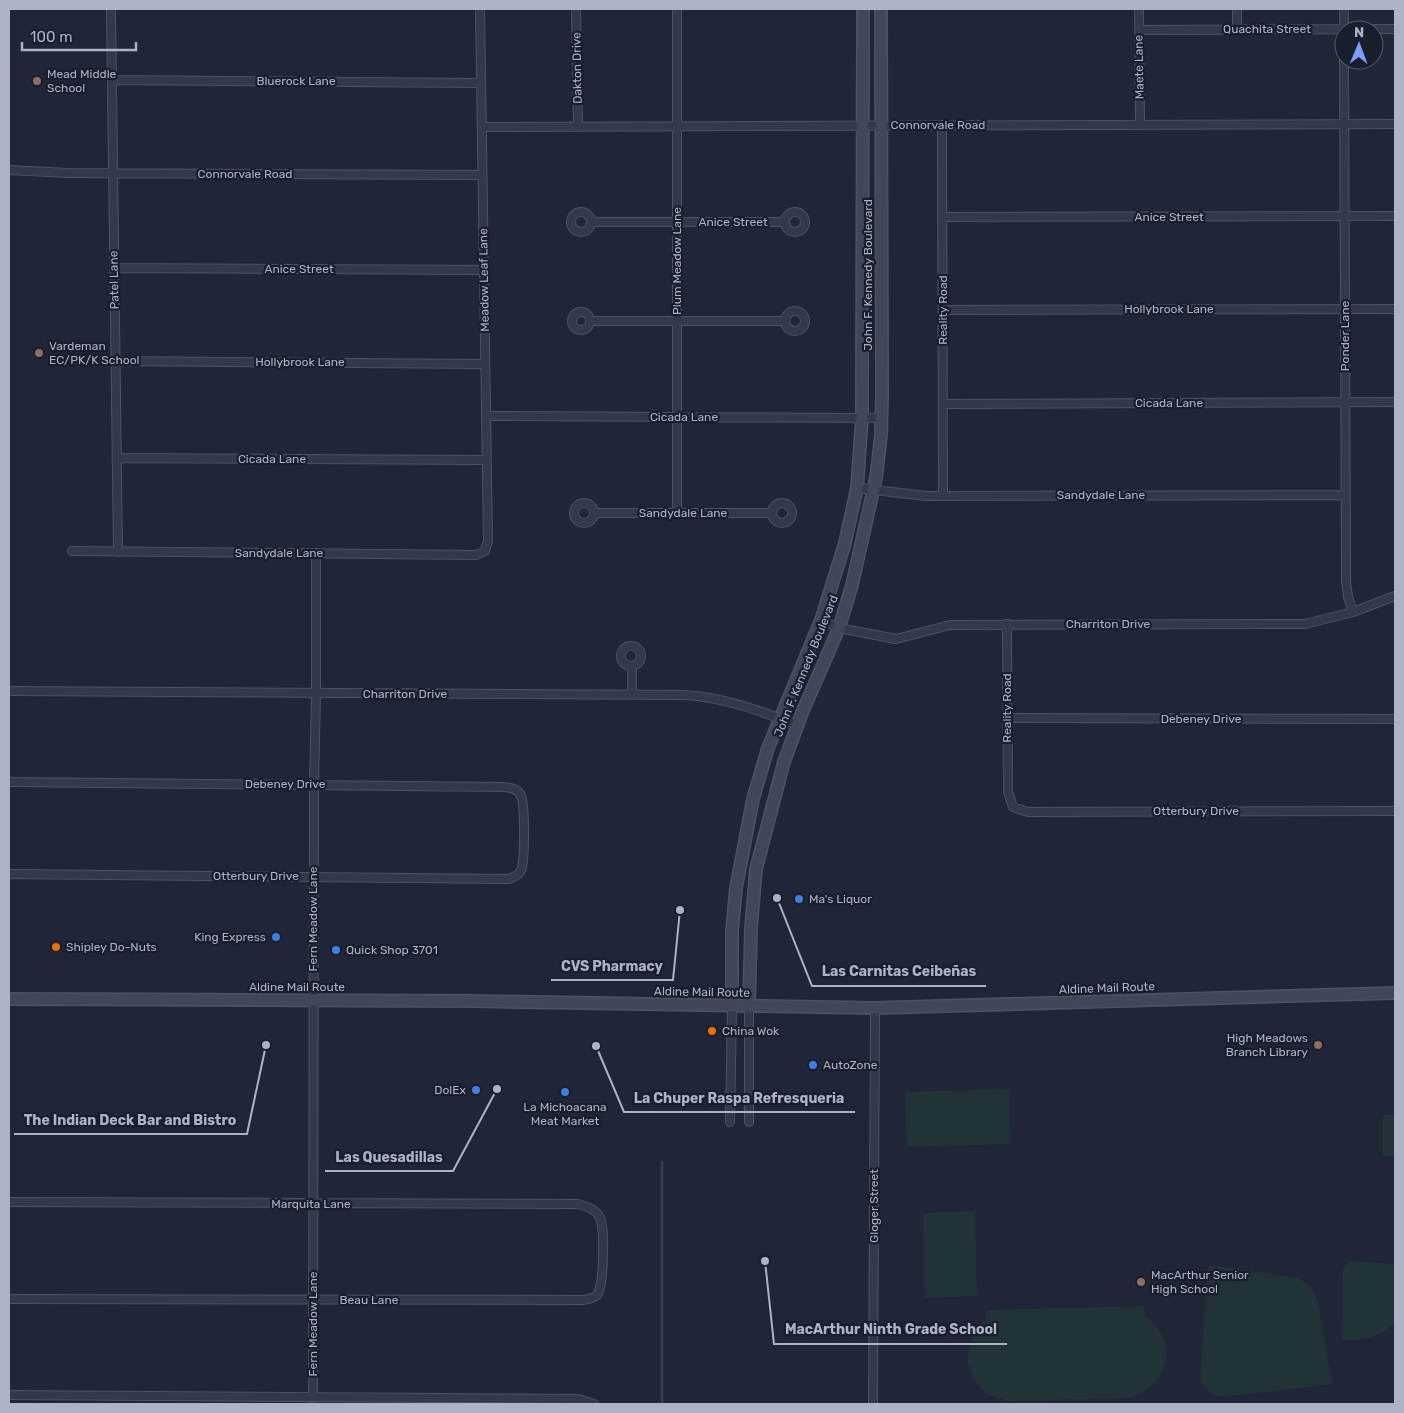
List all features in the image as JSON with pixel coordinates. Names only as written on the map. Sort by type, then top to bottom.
[{"type":"main road","name":"John F. Kennedy Boulevard","points":[[732,1006],[732,931],[740,862],[753,799],[768,748],[821,620],[845,544],[857,488],[862,418],[863,9]]},
{"type":"main road","name":"John F. Kennedy Boulevard","points":[[749,1007],[751,928],[757,866],[784,762],[839,628],[852,585],[874,491],[881,418],[881,9]]},
{"type":"main road","points":[[740,862],[757,866]]},
{"type":"main road","name":"Aldine Mail Route","points":[[9,999],[472,1001],[875,1008],[1395,993]]},
{"type":"street","name":"Patel Lane","points":[[111,9],[118,552]]},
{"type":"street","name":"Meadow Leaf Lane","points":[[480,9],[488,541],[485,551]]},
{"type":"street","name":"Dakton Drive","points":[[576,9],[578,127]]},
{"type":"street","name":"Plum Meadow Lane","points":[[677,9],[677,513]]},
{"type":"street","name":"Maete Lane","points":[[1139,9],[1140,124]]},
{"type":"street","points":[[1237,9],[1237,29]]},
{"type":"street","name":"Quachita Street","points":[[1139,30],[1334,29]]},
{"type":"street","name":"Ponder Lane","points":[[1344,70],[1346,580],[1348,597],[1354,612]]},
{"type":"street","name":"Bluerock Lane","points":[[112,80],[481,83]]},
{"type":"street","name":"Connorvale Road","points":[[482,127],[1395,124]]},
{"type":"street","name":"Reality Road","points":[[942,125],[943,495]]},
{"type":"street","name":"Connorvale Road","points":[[9,170],[46,173],[113,174],[482,175]]},
{"type":"street","name":"Anice Street","points":[[942,217],[1395,216]]},
{"type":"street","name":"Anice Street","points":[[591,222],[785,222]]},
{"type":"street","name":"Anice Street","points":[[114,268],[484,270]]},
{"type":"street","name":"Hollybrook Lane","points":[[943,310],[1395,309]]},
{"type":"street","points":[[590,321],[784,321]]},
{"type":"street","name":"Hollybrook Lane","points":[[115,361],[485,364]]},
{"type":"street","name":"Cicada Lane","points":[[943,404],[1395,402]]},
{"type":"street","name":"Cicada Lane","points":[[486,416],[881,418]]},
{"type":"street","name":"Cicada Lane","points":[[117,458],[486,460]]},
{"type":"street","name":"Sandydale Lane","points":[[857,488],[926,496],[1345,495]]},
{"type":"street","name":"Sandydale Lane","points":[[594,513],[772,513]]},
{"type":"street","name":"Sandydale Lane","points":[[72,551],[476,555],[485,551]]},
{"type":"street","name":"Fern Meadow Lane","points":[[313,1401],[313,876],[316,553]]},
{"type":"street","name":"Charriton Drive","points":[[821,620],[839,628],[896,639],[950,625],[1305,624],[1354,612],[1395,596]]},
{"type":"street","name":"Reality Road","points":[[1007,624],[1008,792]]},
{"type":"street","points":[[632,666],[632,695]]},
{"type":"street","name":"Charriton Drive","points":[[9,690],[706,696],[726,700],[798,725]]},
{"type":"street","name":"Debeney Drive","points":[[1008,718],[1395,719]]},
{"type":"street","name":"Debeney Drive","points":[[9,782],[314,784],[512,788],[521,795],[523,801],[524,833]]},
{"type":"street","name":"Otterbury Drive","points":[[1008,792],[1013,807],[1028,812],[1395,811]]},
{"type":"street","name":"Otterbury Drive","points":[[9,874],[509,879],[520,874],[523,868],[524,833]]},
{"type":"street","name":"John F. Kennedy Boulevard","points":[[730,1122],[732,1006]]},
{"type":"street","name":"John F. Kennedy Boulevard","points":[[749,1007],[749,1122]]},
{"type":"street","name":"Gloger Street","points":[[873,1404],[875,1008]]},
{"type":"street","name":"Marquita Lane","points":[[9,1202],[578,1204],[598,1213],[602,1225]]},
{"type":"street","name":"Beau Lane","points":[[9,1299],[574,1301],[592,1299],[601,1287],[602,1225]]},
{"type":"street","points":[[9,1395],[313,1401],[578,1399],[594,1404]]},
{"type":"shaded area","points":[[1009,1089],[1010,1144],[907,1147],[905,1092]]},
{"type":"shaded area","points":[[1383,1115],[1395,1115],[1395,1156],[1383,1156]]},
{"type":"shaded area","points":[[975,1211],[977,1296],[925,1298],[923,1213]]},
{"type":"shaded area","points":[[1351,1261],[1395,1264],[1395,1324],[1383,1332],[1370,1337],[1357,1340],[1342,1340],[1343,1267]]},
{"type":"shaded area","points":[[1208,1266],[1299,1278],[1312,1288],[1318,1302],[1332,1384],[1242,1395],[1214,1396],[1200,1382]]},
{"type":"shaded area","points":[[1144,1306],[1145,1316],[1156,1326],[1163,1338],[1166,1350],[1161,1374],[1142,1393],[1128,1398],[1008,1401],[987,1395],[973,1379],[967,1358],[972,1336],[986,1319],[986,1310]]},
{"type":"waterway","points":[[662,1162],[662,1404]]},
{"type":"place","name":"Mead Middle School","points":[[37,81]]},
{"type":"place","name":"Vardeman EC/PK/K School","points":[[39,353]]},
{"type":"place","name":"Las Carnitas Ceibeñas","points":[[777,898]]},
{"type":"place","name":"Ma's Liquor","points":[[799,899]]},
{"type":"place","name":"CVS Pharmacy","points":[[680,910]]},
{"type":"place","name":"King Express","points":[[276,937]]},
{"type":"place","name":"Shipley Do-Nuts","points":[[56,947]]},
{"type":"place","name":"Quick Shop 3701","points":[[336,950]]},
{"type":"place","name":"China Wok","points":[[712,1031]]},
{"type":"place","name":"The Indian Deck Bar and Bistro","points":[[266,1045]]},
{"type":"place","name":"High Meadows Branch Library","points":[[1318,1045]]},
{"type":"place","name":"La Chuper Raspa Refresqueria","points":[[596,1046]]},
{"type":"place","name":"AutoZone","points":[[813,1065]]},
{"type":"place","name":"Las Quesadillas","points":[[497,1089]]},
{"type":"place","name":"DolEx","points":[[476,1090]]},
{"type":"place","name":"La Michoacana Meat Market","points":[[565,1092]]},
{"type":"place","name":"MacArthur Ninth Grade School","points":[[765,1261]]},
{"type":"place","name":"MacArthur Senior High School","points":[[1141,1282]]}]
